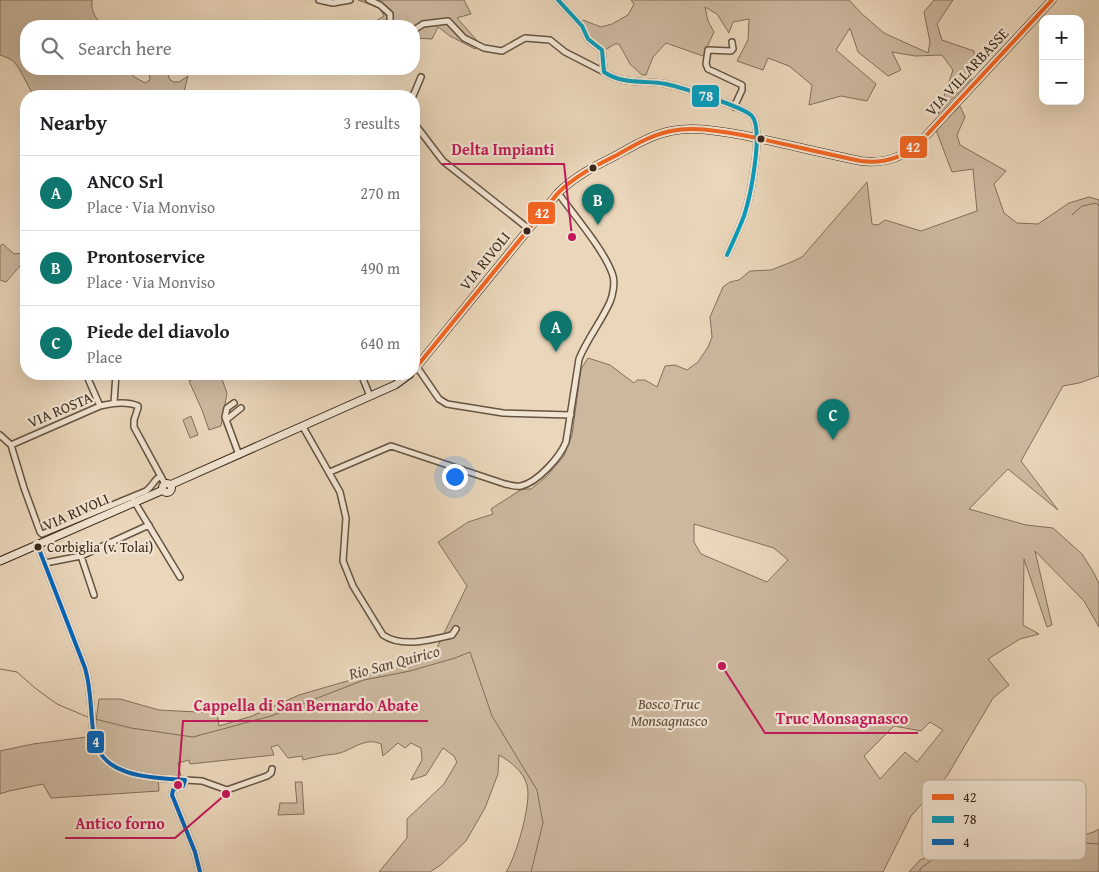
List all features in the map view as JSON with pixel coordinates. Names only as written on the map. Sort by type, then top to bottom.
[{"type":"street","points":[[319,0],[333,3],[350,0]]},
{"type":"street","points":[[370,0],[380,5],[390,14],[390,20]]},
{"type":"street","points":[[558,0],[582,26],[588,39],[602,50],[604,72]]},
{"type":"street","name":"VIA VILLARBASSE","points":[[869,162],[891,160],[900,157],[915,146],[1052,0]]},
{"type":"street","points":[[420,26],[423,24],[448,22],[468,41],[499,51],[507,50],[525,38],[550,40],[564,52],[623,80],[668,84],[734,107],[752,116],[755,122],[757,144],[748,201],[744,217],[728,255]]},
{"type":"street","points":[[732,42],[733,49],[731,51],[708,50],[706,66],[708,69],[742,84],[743,87],[734,107]]},
{"type":"street","points":[[416,90],[421,77]]},
{"type":"street","name":"VIA RIVOLI","points":[[420,363],[558,193],[583,173],[652,136],[678,129],[700,129],[757,138],[869,162]]},
{"type":"street","points":[[420,132],[443,161],[529,229]]},
{"type":"street","points":[[330,472],[391,446],[506,484],[520,486],[535,481],[563,450],[579,359],[611,300],[614,277],[607,261],[558,193]]},
{"type":"street","points":[[420,375],[439,399],[447,404],[503,413],[570,415]]},
{"type":"street","points":[[89,380],[100,406]]},
{"type":"street","points":[[114,403],[116,380]]},
{"type":"street","points":[[363,380],[370,396]]},
{"type":"street","name":"VIA RIVOLI","points":[[0,561],[303,427],[401,380]]},
{"type":"street","name":"VIA ROSTA","points":[[11,445],[100,406],[114,403],[130,403],[138,406],[134,427],[166,486]]},
{"type":"street","points":[[234,403],[227,408],[225,414],[239,455]]},
{"type":"street","points":[[226,420],[240,408]]},
{"type":"street","points":[[303,427],[340,492],[346,518],[343,562],[354,586],[383,635],[390,640],[423,641],[452,636],[456,629]]},
{"type":"street","points":[[0,435],[11,445],[24,488],[42,534],[146,491],[152,486],[155,479],[161,476]]},
{"type":"street","points":[[134,501],[180,577]]},
{"type":"street","points":[[45,563],[81,556],[149,525]]},
{"type":"street","points":[[37,544],[85,668],[94,736],[99,750],[109,762],[136,776],[202,781],[227,790],[267,776],[272,769]]},
{"type":"street","points":[[81,556],[94,595]]},
{"type":"street","points":[[185,780],[183,786],[173,790],[172,795],[196,852],[200,872]]},
{"type":"green space","points":[[0,0],[92,0],[92,8],[98,20],[20,20],[20,71],[12,60],[0,55]]},
{"type":"green space","points":[[358,0],[464,0],[471,14],[457,18],[481,45],[475,49],[450,36],[438,27],[432,39],[420,38],[420,20],[378,20],[384,16],[380,8]]},
{"type":"green space","points":[[631,0],[849,0],[884,33],[928,53],[930,42],[924,12],[934,0],[953,0],[937,24],[942,40],[974,51],[975,62],[971,79],[938,114],[953,70],[942,55],[915,56],[892,52],[901,70],[888,76],[858,52],[850,28],[836,50],[876,84],[867,101],[841,96],[809,105],[812,85],[789,66],[768,58],[763,70],[737,61],[748,40],[749,19],[733,22],[729,33],[717,14],[705,7],[708,21],[714,32],[703,56],[666,43],[653,57],[646,75],[642,75],[630,64],[619,44],[615,44],[605,50],[589,38],[581,22],[583,20],[601,27],[612,24],[628,15],[634,4]]},
{"type":"green space","points":[[22,75],[132,75],[145,83],[150,80],[150,75],[168,75],[170,80],[174,82],[179,82],[188,76],[184,90],[31,90]]},
{"type":"green space","name":"Bosco Truc Monsagnasco","points":[[960,106],[965,117],[957,135],[960,145],[1006,171],[994,184],[1004,213],[1017,223],[1038,224],[1069,203],[1089,197],[1099,200],[1099,376],[1063,386],[1021,461],[1058,510],[1008,469],[969,509],[1026,525],[1053,528],[1082,554],[1099,584],[1099,627],[1084,601],[1035,551],[1052,625],[1047,627],[1024,559],[1023,625],[1039,634],[1020,639],[988,659],[1009,685],[993,698],[943,780],[922,780],[922,804],[911,816],[883,872],[506,872],[522,830],[528,793],[527,785],[520,771],[499,755],[498,774],[485,808],[466,841],[442,864],[430,872],[379,872],[407,838],[407,819],[444,784],[457,762],[454,756],[443,748],[426,775],[411,780],[422,760],[421,748],[411,743],[405,748],[398,743],[383,756],[381,744],[369,742],[341,753],[303,760],[302,756],[288,758],[278,745],[271,747],[274,755],[190,764],[189,760],[178,763],[181,777],[158,775],[159,791],[51,798],[43,784],[0,794],[0,751],[33,744],[94,736],[99,699],[120,699],[159,710],[217,713],[219,726],[252,716],[299,695],[433,656],[467,586],[438,542],[468,522],[493,514],[491,509],[522,489],[531,489],[546,477],[564,456],[572,435],[581,369],[588,358],[610,365],[634,383],[637,380],[645,380],[657,387],[665,366],[675,365],[687,370],[698,362],[708,347],[712,337],[710,317],[723,287],[730,282],[739,280],[750,271],[771,270],[802,257],[867,182],[872,224],[878,225],[885,220],[921,231],[977,211],[973,169],[952,172],[936,130]],"holes":[[[694,524],[774,548],[788,560],[767,582],[701,554],[694,542]],[[930,722],[943,730],[917,762],[905,752],[880,779],[864,756],[894,726],[921,731]]]},
{"type":"green space","points":[[3,244],[14,254],[20,253],[20,266],[6,282],[0,280],[0,246]]},
{"type":"green space","points":[[222,380],[227,393],[221,426],[209,430],[189,381]]},
{"type":"green space","points":[[191,416],[198,435],[190,438],[183,420]]},
{"type":"green space","points":[[295,782],[302,782],[304,814],[278,815],[280,803],[297,803]]},
{"type":"green space","points":[[1099,829],[1099,872],[909,872],[920,860],[1086,860],[1086,834]]},
{"type":"waterway","points":[[1072,215],[1082,206],[1096,203],[1099,206]]},
{"type":"waterway","name":"Rio San Quirico","points":[[95,719],[131,728],[193,737],[271,716],[364,680],[410,671],[470,652],[492,716],[537,790],[543,823],[531,872]]},
{"type":"waterway","name":"Rio San Quirico","points":[[0,669],[17,672],[57,704],[90,718]]},
{"type":"waterway","points":[[1086,843],[1099,844]]},
{"type":"waterway","points":[[920,872],[920,869],[932,860]]},
{"type":"transit line","name":"78","points":[[558,0],[582,26],[588,39],[602,50],[604,72],[619,79],[666,84],[684,89],[725,103],[752,116],[757,135],[755,165],[744,216],[727,255]]},
{"type":"transit line","name":"42","points":[[420,363],[558,193],[578,176],[649,138],[671,131],[689,129],[742,135],[861,161],[870,162],[895,158],[923,139],[1052,0]]},
{"type":"transit line","name":"4","points":[[37,544],[85,668],[89,685],[94,737],[99,751],[107,761],[117,768],[130,773],[185,780],[183,786],[173,790],[172,795],[195,852],[200,872]]},
{"type":"place","name":"Prontoservice","points":[[598,225]]},
{"type":"place","name":"Delta Impianti","points":[[572,237]]},
{"type":"place","name":"ANCO Srl","points":[[556,352]]},
{"type":"place","name":"Piede del diavolo","points":[[833,440]]},
{"type":"place","name":"Corbiglia (v. Tolai)","points":[[38,547]]},
{"type":"place","name":"Truc Monsagnasco","points":[[722,666]]},
{"type":"place","name":"Cappella di San Bernardo Abate","points":[[178,785]]},
{"type":"place","name":"Antico forno","points":[[226,794]]}]
